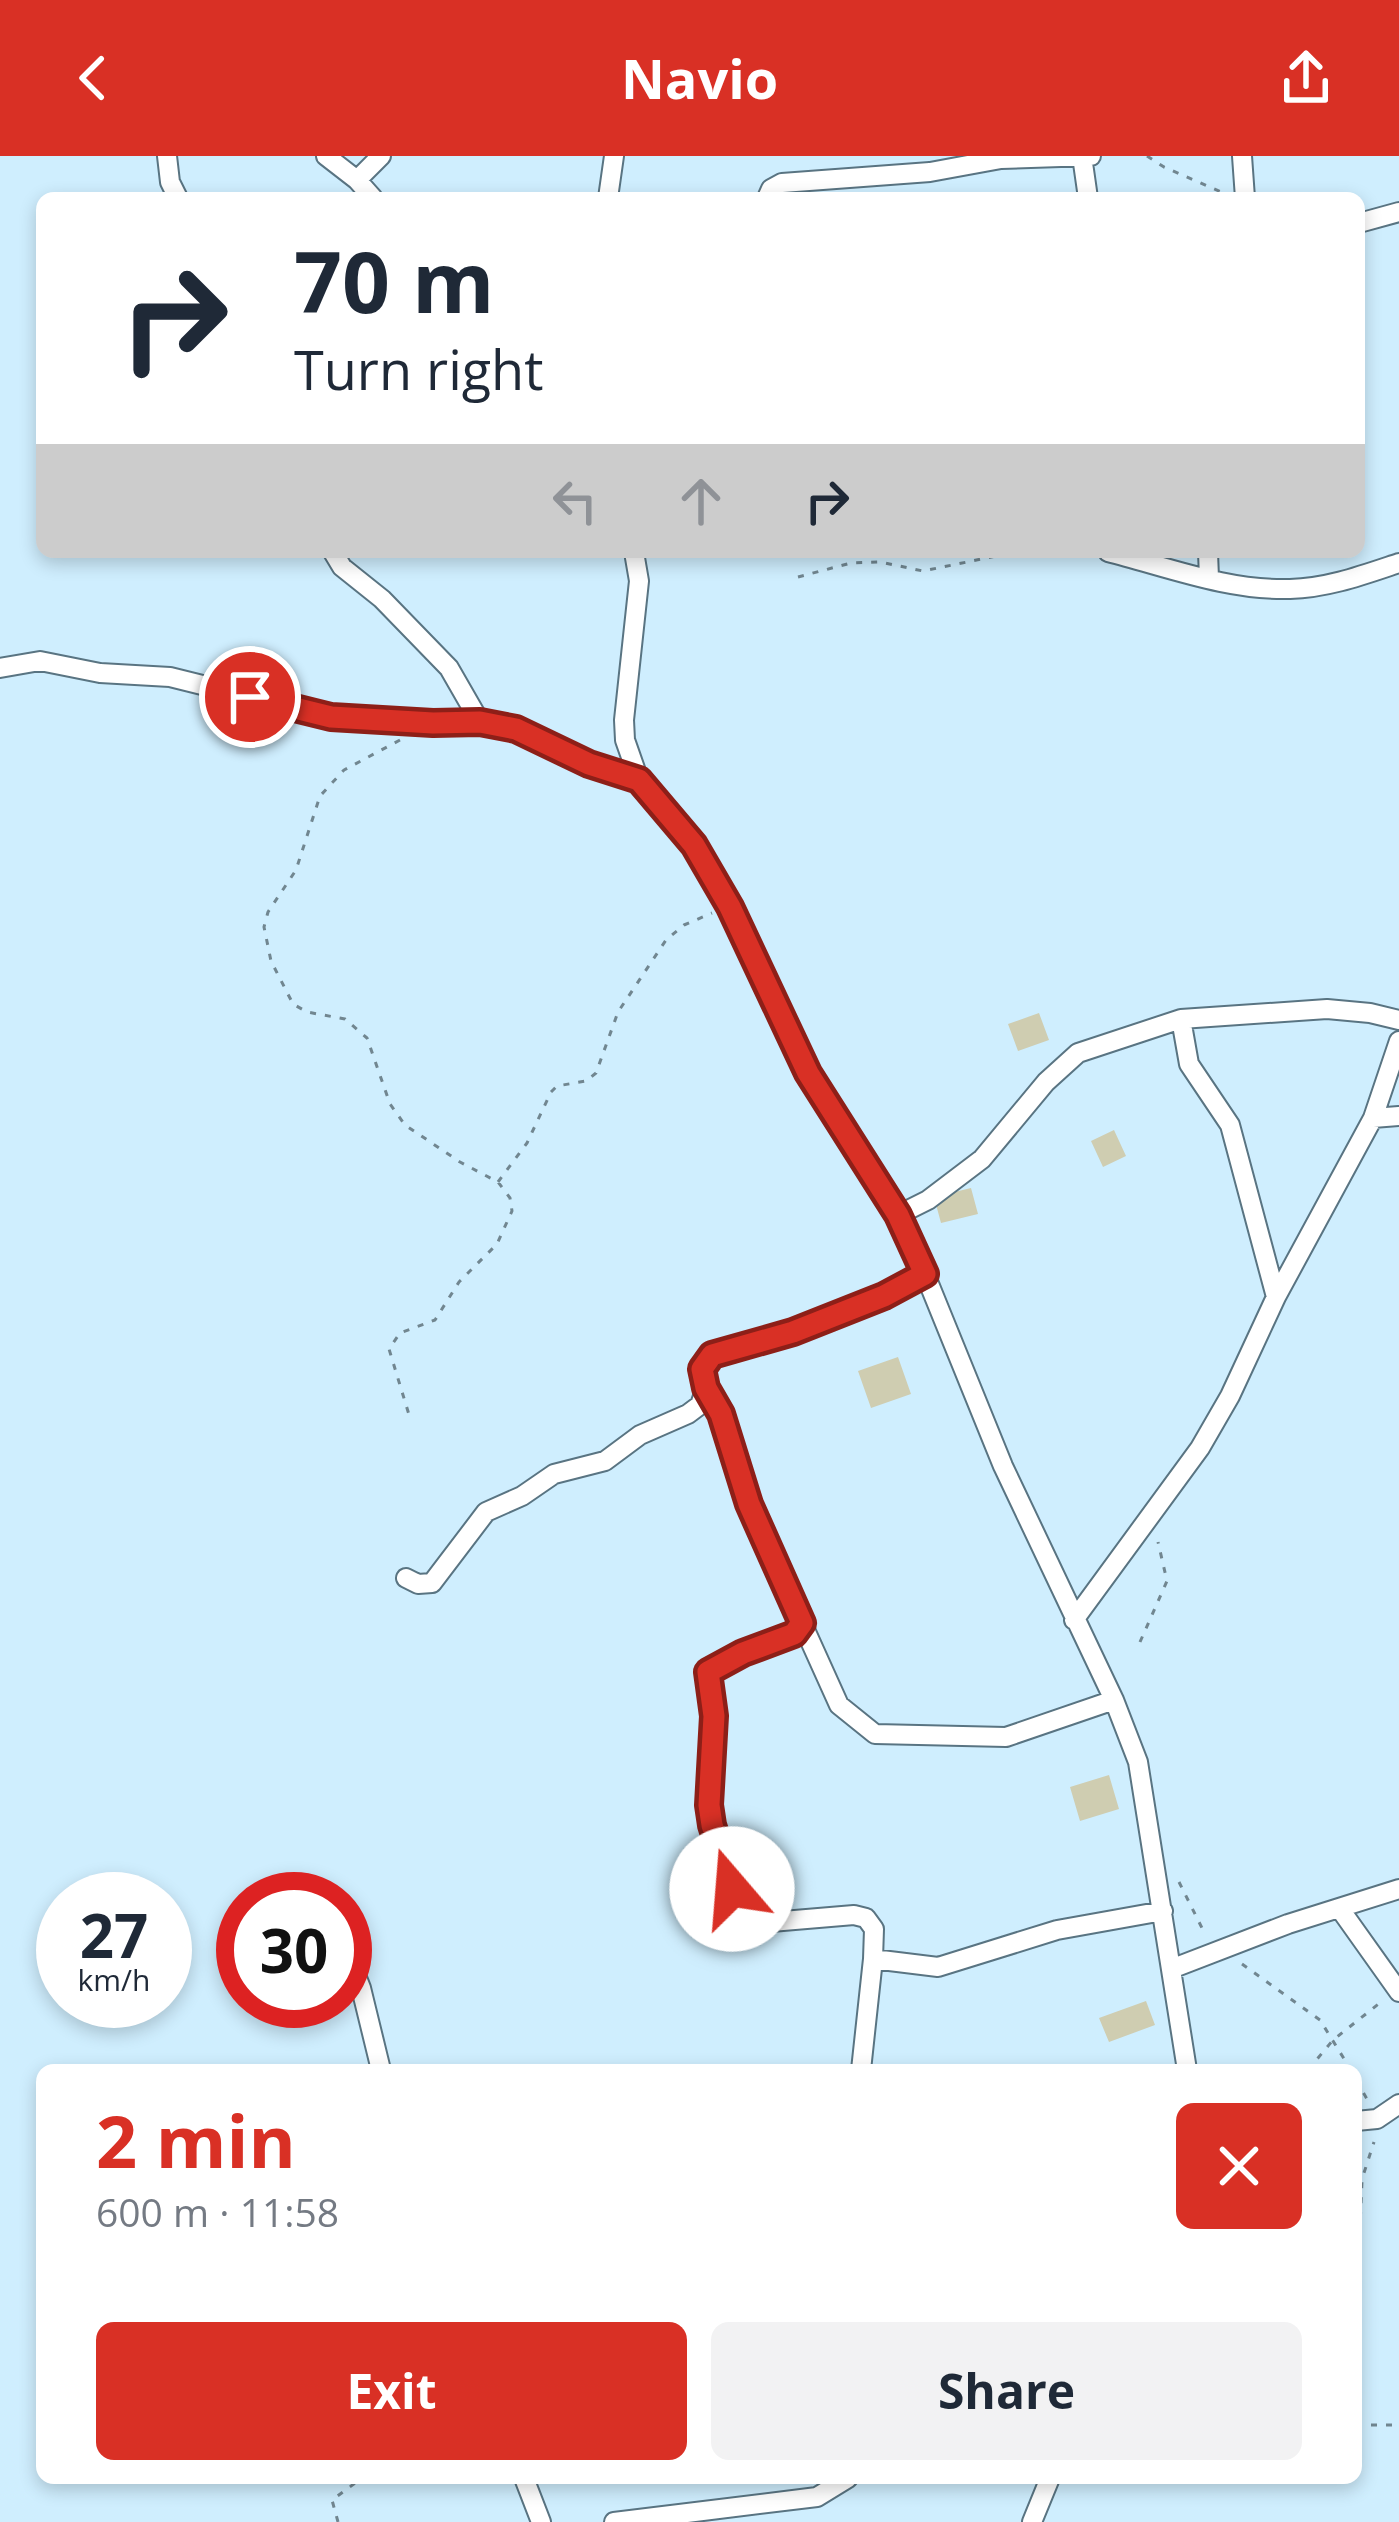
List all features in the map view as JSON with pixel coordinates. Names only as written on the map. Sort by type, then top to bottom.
[{"type":"street","points":[[167,156],[175,192]]},
{"type":"street","points":[[326,156],[368,192]]},
{"type":"street","points":[[357,180],[381,156]]},
{"type":"street","points":[[609,192],[614,156]]},
{"type":"street","points":[[1082,156],[1087,192]]},
{"type":"street","points":[[770,192],[782,183],[930,164],[1091,156]]},
{"type":"street","points":[[1242,156],[1245,192]]},
{"type":"street","points":[[1365,221],[1399,212]]},
{"type":"street","points":[[336,558],[448,668],[480,722]]},
{"type":"street","points":[[635,558],[639,581],[624,720],[639,780],[694,845],[730,907],[808,1073],[898,1215],[1003,1466],[1114,1700],[1138,1762],[1186,2064]]},
{"type":"street","points":[[1131,558],[1257,589],[1294,590],[1339,583],[1399,563]]},
{"type":"street","points":[[1208,558],[1209,578]]},
{"type":"street","points":[[0,668],[40,661],[100,673],[170,677],[331,717],[480,722],[516,729],[589,764],[639,780]]},
{"type":"street","points":[[898,1215],[928,1200],[982,1159],[1046,1082],[1078,1053],[1181,1018],[1328,1009],[1399,1020]]},
{"type":"street","points":[[1181,1018],[1189,1064],[1230,1125],[1276,1297]]},
{"type":"street","points":[[1074,1620],[1200,1448],[1230,1396],[1276,1297],[1373,1118],[1399,1040]]},
{"type":"street","points":[[1373,1118],[1399,1116]]},
{"type":"street","points":[[925,1274],[884,1296],[793,1332],[712,1355],[702,1369],[706,1388],[721,1414],[749,1504],[839,1705],[875,1734],[1006,1737],[1114,1700]]},
{"type":"street","points":[[406,1577],[418,1584],[432,1583],[486,1512],[554,1474],[605,1461],[640,1435],[700,1406],[706,1388]]},
{"type":"street","points":[[802,1623],[794,1634],[708,1672],[714,1716],[709,1805],[732,1889],[744,1908],[771,1922],[854,1915],[866,1918],[874,1929],[862,2064]]},
{"type":"street","points":[[1172,1969],[1288,1924],[1399,1889]]},
{"type":"street","points":[[1340,1909],[1397,1990]]},
{"type":"street","points":[[873,1960],[938,1967],[1057,1930],[1163,1911]]},
{"type":"street","points":[[371,2028],[380,2064]]},
{"type":"street","points":[[1362,2120],[1377,2119],[1399,2104]]},
{"type":"street","points":[[526,2484],[541,2522]]},
{"type":"street","points":[[614,2522],[817,2497],[838,2484]]},
{"type":"street","points":[[1032,2522],[1048,2484]]},
{"type":"path","points":[[1147,156],[1223,192]]},
{"type":"path","points":[[798,577],[851,562],[880,562],[923,572],[988,558]]},
{"type":"path","points":[[410,1418],[389,1349],[400,1334],[435,1320],[459,1282],[497,1244],[512,1211],[511,1198],[498,1182],[405,1125],[390,1104],[367,1038],[345,1019],[307,1012],[292,1004],[272,961],[264,927],[268,912],[296,870],[320,796],[344,770],[433,723]]},
{"type":"path","points":[[498,1182],[526,1143],[550,1092],[596,1073],[618,1012],[666,940],[684,925],[730,907]]},
{"type":"path","points":[[1140,1642],[1167,1581],[1154,1511]]},
{"type":"path","points":[[1176,1876],[1206,1937],[1320,2020],[1347,2064]]},
{"type":"path","points":[[1313,2064],[1333,2040],[1397,1990]]},
{"type":"path","points":[[1362,2198],[1377,2119]]},
{"type":"path","points":[[1362,2425],[1399,2425]]},
{"type":"path","points":[[338,2522],[332,2500],[354,2484]]},
{"type":"building","points":[[1039,1013],[1049,1040],[1018,1051],[1008,1024]]},
{"type":"building","points":[[1114,1130],[1126,1156],[1103,1167],[1091,1141]]},
{"type":"building","points":[[971,1188],[978,1214],[941,1223],[934,1197]]},
{"type":"building","points":[[898,1357],[911,1394],[871,1408],[858,1371]]},
{"type":"building","points":[[1109,1775],[1119,1809],[1080,1821],[1070,1787]]},
{"type":"building","points":[[1146,2001],[1155,2025],[1109,2042],[1099,2018]]},
{"type":"route","points":[[250,697],[331,717],[480,722],[516,729],[589,764],[639,780],[694,845],[730,907],[808,1073],[898,1215],[925,1274],[884,1296],[793,1332],[712,1355],[702,1369],[749,1504],[802,1623],[794,1634],[708,1672],[714,1716],[709,1805],[732,1889]]}]
